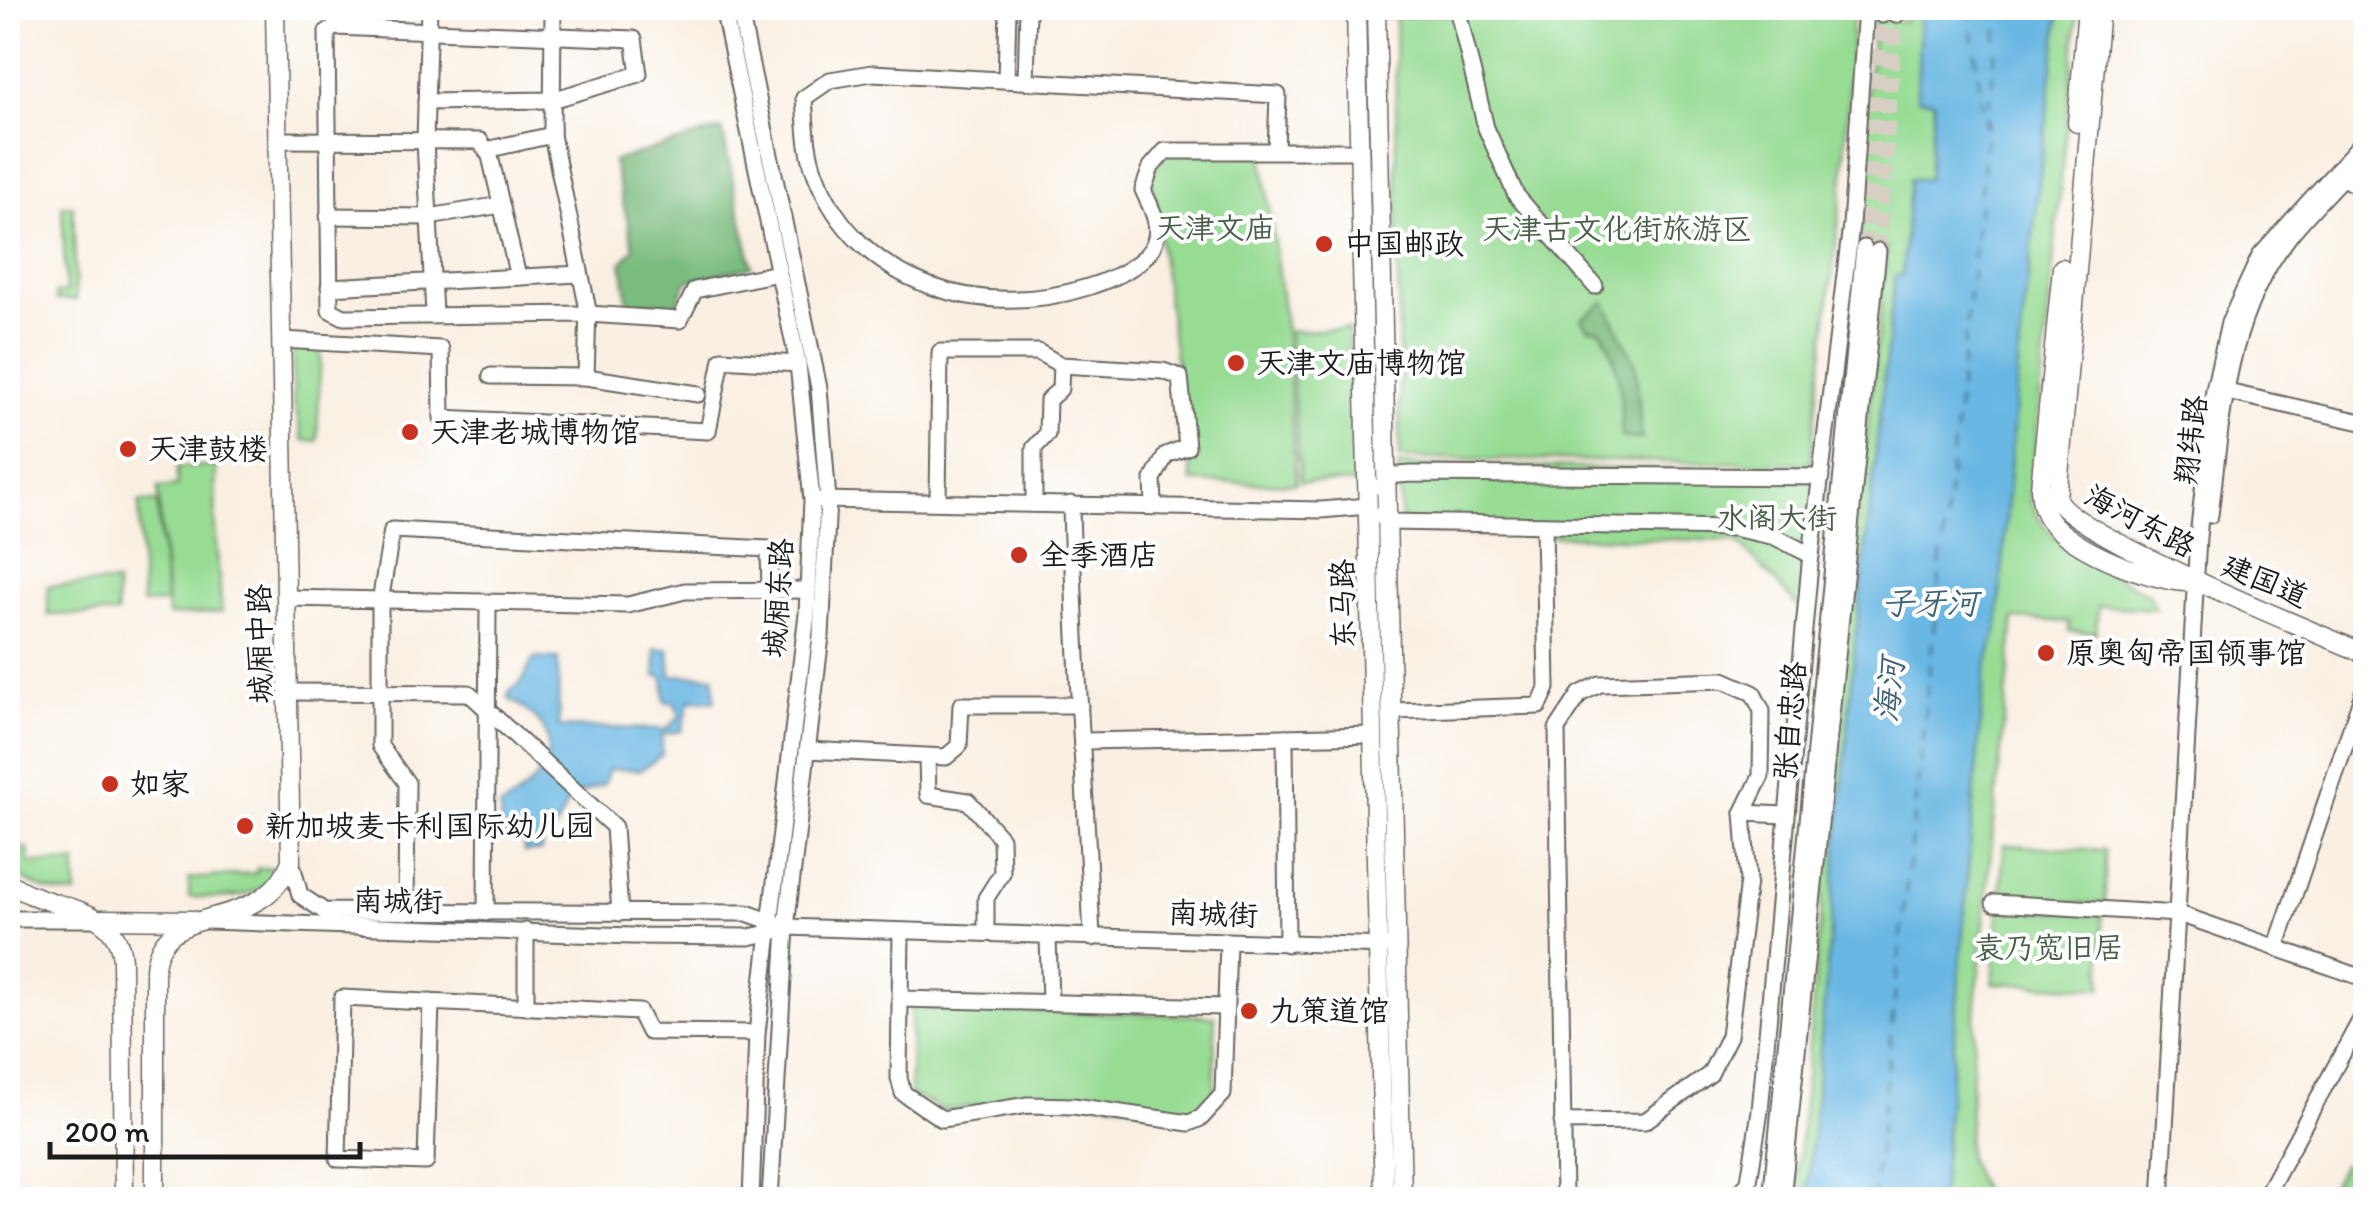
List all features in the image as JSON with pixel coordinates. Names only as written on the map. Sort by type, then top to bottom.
[{"type":"main road","name":"东马路","points":[[1368,8],[1359,151],[1384,1200]]},
{"type":"main road","name":"东马路","points":[[1368,8],[1388,476],[1402,1200]]},
{"type":"main road","name":"海河东路","points":[[2088,8],[2042,503],[2048,517],[2076,542],[2162,580],[2198,582]]},
{"type":"main road","name":"海河东路","points":[[2100,8],[2056,499],[2073,519],[2198,582]]},
{"type":"main road","name":"城厢中路","points":[[278,12],[291,861]]},
{"type":"main road","name":"建国道","points":[[2198,582],[2366,654]]},
{"type":"main road","points":[[155,1200],[156,959],[169,935],[200,920],[260,903],[283,881],[291,861]]},
{"type":"main road","points":[[8,881],[46,903],[102,919],[122,948],[124,1200]]},
{"type":"main road","name":"南城街","points":[[102,919],[200,920]]},
{"type":"street","points":[[430,8],[425,141],[434,314]]},
{"type":"street","points":[[555,8],[552,135],[588,314],[586,378]]},
{"type":"street","name":"城厢东路","points":[[723,8],[798,364],[820,500],[757,1033],[751,1200]]},
{"type":"street","name":"城厢东路","points":[[739,8],[819,388],[823,619],[786,926],[770,1200]]},
{"type":"street","points":[[1006,80],[1008,8]]},
{"type":"street","points":[[1026,81],[1028,8]]},
{"type":"street","points":[[1237,8],[1457,8],[1486,128],[1516,195],[1595,286]]},
{"type":"street","points":[[1736,1200],[1748,1181],[1760,1111],[1810,555],[1851,226],[1885,11]]},
{"type":"street","points":[[426,102],[553,100],[639,74],[634,40],[336,27],[327,32],[330,310],[344,317],[588,314],[680,320],[695,290],[778,273]]},
{"type":"street","points":[[1276,150],[1278,95],[872,73],[830,80],[804,98],[808,150],[832,207],[870,254],[902,275],[938,291],[1012,303],[1112,279],[1155,242],[1154,212],[1143,190],[1158,156],[1181,150],[1359,151]]},
{"type":"street","points":[[486,150],[552,135]]},
{"type":"street","name":"翔纬路","points":[[2161,1200],[2198,582],[2220,391],[2257,285],[2290,235],[2366,138]]},
{"type":"street","points":[[279,140],[480,141],[502,205],[518,277]]},
{"type":"street","name":"翔纬路","points":[[2337,175],[2366,153]]},
{"type":"street","points":[[2337,175],[2366,191]]},
{"type":"street","points":[[328,216],[429,217],[502,205]]},
{"type":"street","name":"张自忠路","points":[[1771,1200],[1871,249],[1782,1200]]},
{"type":"street","points":[[329,287],[580,274]]},
{"type":"street","points":[[282,340],[441,349],[442,418],[638,428],[708,431],[722,359],[798,364]]},
{"type":"street","points":[[938,501],[940,352],[1038,352],[1061,365],[1163,371],[1180,377],[1187,447],[1166,455],[1153,479],[1154,506]]},
{"type":"street","points":[[1034,504],[1034,448],[1047,434],[1048,400],[1060,388],[1061,365]]},
{"type":"street","points":[[491,376],[586,378],[698,394]]},
{"type":"street","points":[[2220,391],[2366,423]]},
{"type":"street","points":[[1368,506],[1388,476],[1821,477]]},
{"type":"street","points":[[820,500],[1320,510],[1368,506],[1388,522],[1733,528],[1775,537],[1810,555]]},
{"type":"street","points":[[1071,504],[1074,648],[1084,741],[1092,938]]},
{"type":"street","points":[[1394,711],[1539,706],[1547,688],[1544,525]]},
{"type":"street","points":[[406,912],[408,783],[380,746],[378,692],[380,602],[392,530],[769,549],[770,591]]},
{"type":"street","points":[[287,598],[488,606],[628,605],[685,591],[808,590]]},
{"type":"street","points":[[486,913],[488,606]]},
{"type":"street","points":[[1562,1122],[1645,1121],[1710,1074],[1729,1036],[1748,881],[1742,813],[1760,776],[1762,711],[1752,694],[1737,684],[1723,680],[1600,684],[1580,694],[1562,716],[1556,746],[1562,1122],[1564,1200]]},
{"type":"street","points":[[2276,948],[2366,684]]},
{"type":"street","points":[[288,692],[469,693],[614,827],[620,912]]},
{"type":"street","points":[[807,750],[946,756],[959,746],[961,705],[1080,705]]},
{"type":"street","points":[[1084,741],[1374,735]]},
{"type":"street","points":[[1284,736],[1287,944]]},
{"type":"street","points":[[927,756],[928,795],[968,801],[1001,838],[1002,874],[986,898],[986,932]]},
{"type":"street","points":[[1742,813],[1785,815]]},
{"type":"street","name":"南城街","points":[[291,861],[300,895],[315,907],[406,912],[747,913],[768,927]]},
{"type":"street","points":[[1994,904],[2178,914],[2366,980]]},
{"type":"street","name":"南城街","points":[[8,919],[102,919]]},
{"type":"street","name":"南城街","points":[[200,920],[526,931],[786,926],[1398,946]]},
{"type":"street","points":[[526,931],[526,1007]]},
{"type":"street","points":[[901,931],[899,1078],[903,1093],[942,1118],[1044,1105],[1190,1124],[1201,1118],[1223,1094],[1228,942]]},
{"type":"street","points":[[1048,936],[1050,1002]]},
{"type":"street","points":[[431,1002],[426,1162],[338,1158],[342,998],[431,1002],[526,1007],[639,1012],[649,1032],[757,1033]]},
{"type":"street","points":[[900,999],[1225,1007]]},
{"type":"street","points":[[2263,1200],[2366,1010]]},
{"type":"green space","name":"天津古文化街旅游区","points":[[1395,8],[1853,8],[1844,175],[1810,464],[1400,458]]},
{"type":"green space","name":"子牙河","points":[[1907,8],[2078,8],[2030,499],[2050,532],[2064,545],[2149,595],[2156,609],[2098,606],[2096,633],[2069,631],[2069,622],[2014,619],[1976,1003],[1967,1157],[1986,1199],[1795,1200],[1851,575],[1887,247],[1855,243],[1874,19],[1906,21]]},
{"type":"green space","points":[[722,129],[752,266],[686,282],[678,304],[628,303],[622,263],[634,248],[613,161]]},
{"type":"green space","name":"天津文庙","points":[[1167,153],[1262,153],[1286,332],[1296,484],[1192,482],[1150,173]]},
{"type":"green space","points":[[62,206],[73,206],[76,300],[56,300],[56,293],[66,292]]},
{"type":"green space","points":[[1605,302],[1635,363],[1642,439],[1621,437],[1621,395],[1613,356],[1601,330],[1588,328],[1581,319]]},
{"type":"green space","points":[[1348,329],[1354,483],[1300,482],[1289,331]]},
{"type":"green space","points":[[292,348],[321,349],[317,441],[303,440],[294,403]]},
{"type":"green space","name":"水阁大街","points":[[1399,465],[1827,472],[1809,618],[1737,541],[1401,532]]},
{"type":"green space","points":[[216,466],[215,529],[222,612],[168,616],[158,488],[177,486],[177,467]]},
{"type":"green space","points":[[139,502],[157,502],[166,603],[142,604]]},
{"type":"green space","points":[[116,583],[117,614],[48,615],[48,586]]},
{"type":"green space","points":[[2004,845],[2105,850],[2105,904],[2000,900]]},
{"type":"green space","points":[[8,848],[28,848],[29,863],[76,863],[76,895],[56,893],[22,878],[8,864]]},
{"type":"green space","points":[[257,868],[276,868],[261,888],[251,893],[189,897],[189,879],[256,873]]},
{"type":"green space","name":"袁乃宽旧居","points":[[1999,909],[2102,914],[2102,988],[1993,983]]},
{"type":"green space","points":[[911,1008],[1215,1016],[1214,1101],[1190,1121],[1117,1102],[1023,1097],[946,1111],[910,1094]]},
{"type":"green space","points":[[2343,1164],[2365,1175],[2365,1199],[2324,1199]]},
{"type":"water","name":"子牙河","points":[[1920,8],[2060,8],[2019,353],[1998,625],[1984,678],[1941,1199],[1807,1199],[1855,643],[1895,276],[1902,275],[1910,179],[1928,179],[1934,101],[1917,98]]},
{"type":"water","points":[[655,649],[669,649],[671,675],[714,676],[715,701],[690,700],[682,731],[662,735],[662,755],[641,770],[609,769],[604,784],[571,797],[557,825],[541,838],[541,851],[524,852],[523,835],[501,834],[500,808],[542,770],[547,741],[542,727],[509,699],[509,692],[521,683],[534,658],[558,659],[559,727],[667,729],[680,716],[674,702],[665,702],[664,677],[656,676]]},
{"type":"ferry route","points":[[1969,8],[1986,130]]},
{"type":"ferry route","points":[[1873,1200],[2000,8]]},
{"type":"tunnel","points":[[1864,248],[1882,15]]},
{"type":"tunnel","points":[[1878,251],[1896,15]]},
{"type":"place","name":"中国邮政","points":[[1324,244]]},
{"type":"place","name":"天津文庙博物馆","points":[[1236,363]]},
{"type":"place","name":"天津老城博物馆","points":[[410,432]]},
{"type":"place","name":"天津鼓楼","points":[[128,449]]},
{"type":"place","name":"全季酒店","points":[[1019,555]]},
{"type":"place","name":"原奥匈帝国领事馆","points":[[2046,653]]},
{"type":"place","name":"如家","points":[[110,784]]},
{"type":"place","name":"新加坡麦卡利国际幼儿园","points":[[245,826]]},
{"type":"place","name":"九策道馆","points":[[1249,1011]]},
{"type":"water label","name":"海河","points":[[1889,690]]}]
